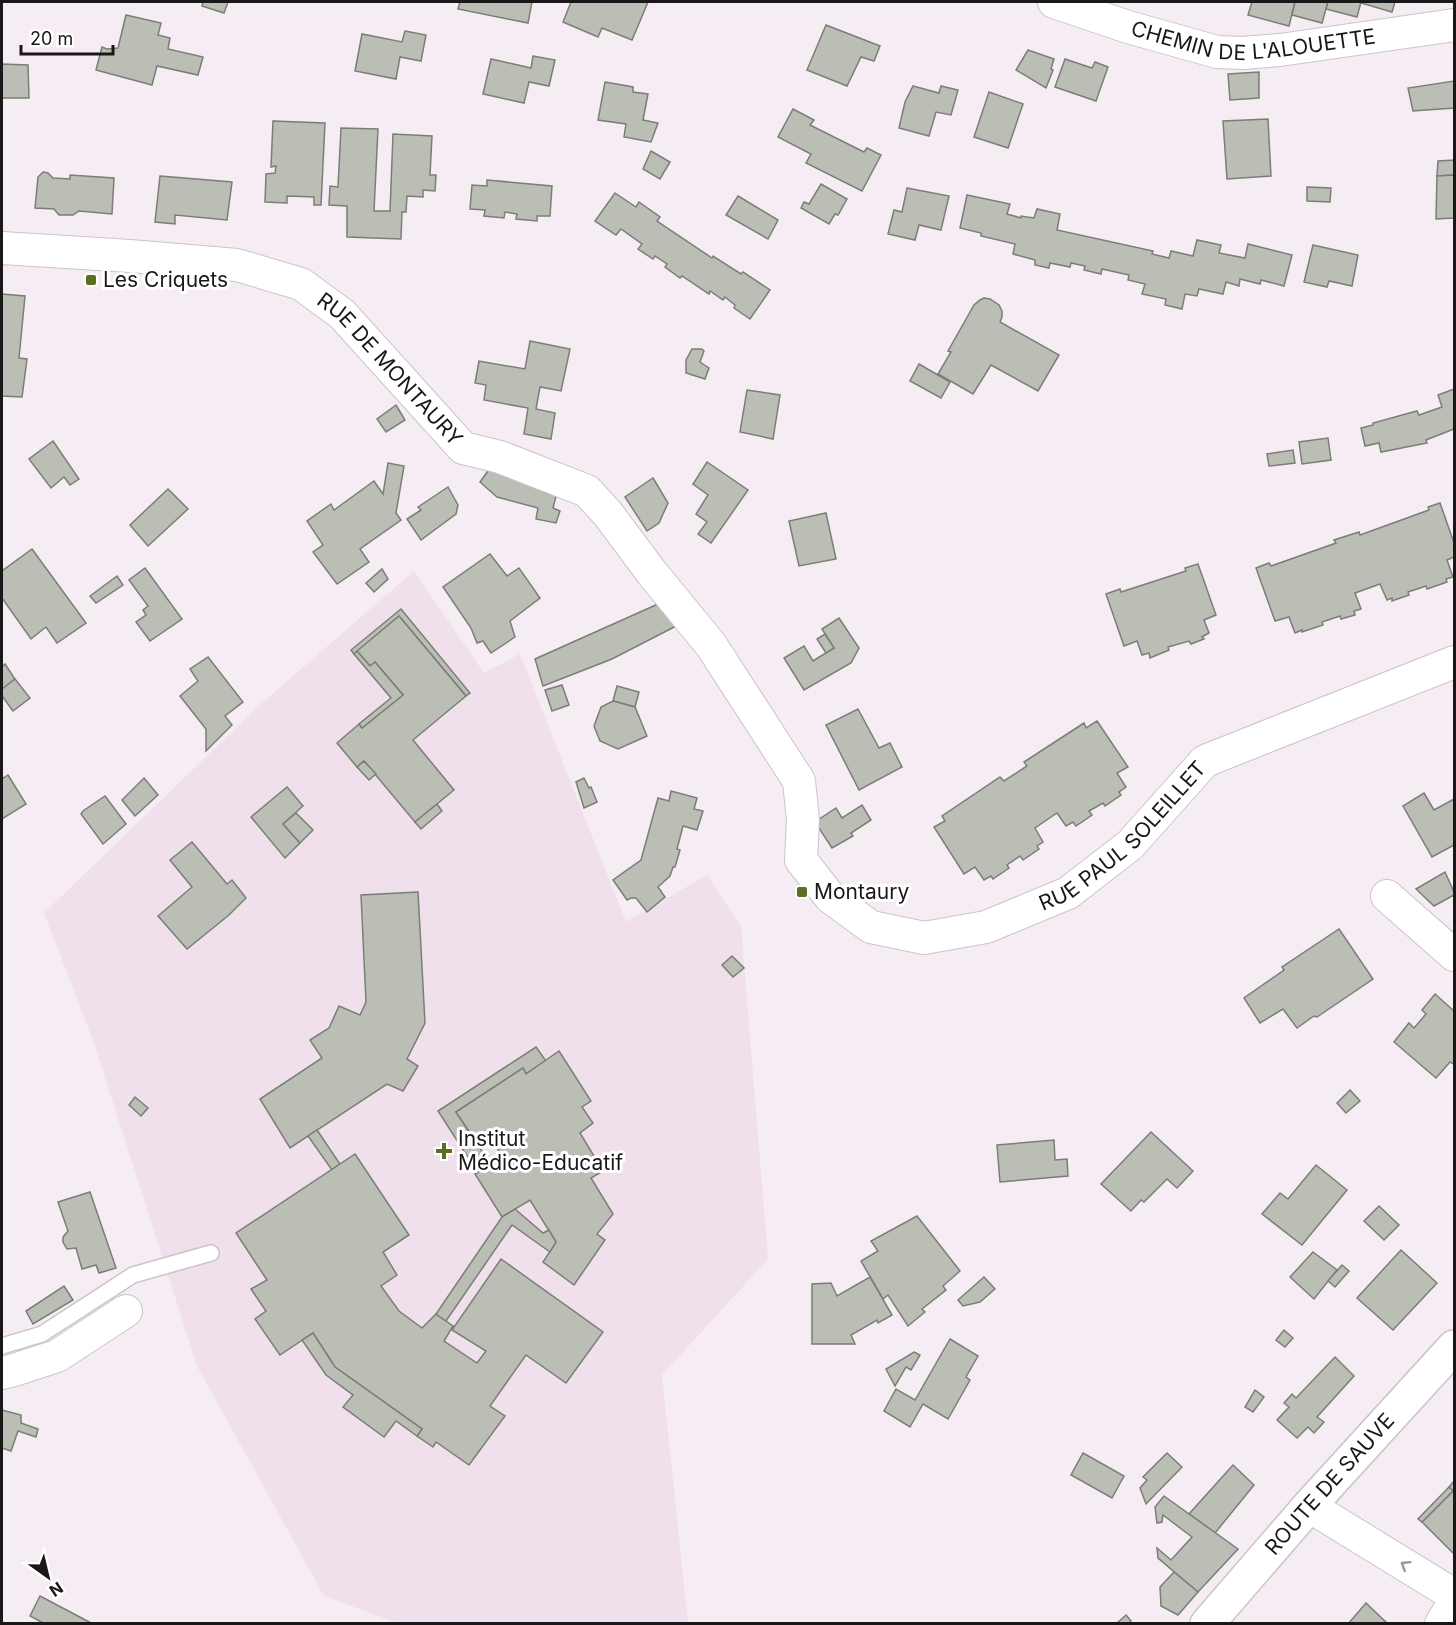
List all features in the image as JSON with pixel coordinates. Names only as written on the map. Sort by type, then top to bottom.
[{"type":"main road","name":"ROUTE DE SAUVE","points":[[1207,1623],[1309,1506],[1455,1347]]},
{"type":"street","name":"CHEMIN DE L'ALOUETTE","points":[[1054,2],[1128,27],[1217,52],[1243,53],[1280,50],[1455,25]]},
{"type":"street","name":"RUE DE MONTAURY","points":[[2,248],[237,266],[301,284],[342,314],[463,448],[500,457],[587,491],[608,514],[652,573],[711,645],[799,781],[803,820],[801,860]]},
{"type":"street","name":"RUE PAUL SOLEILLET","points":[[801,860],[830,897],[871,927],[924,938],[986,927],[1068,893],[1130,845],[1205,761],[1455,662]]},
{"type":"street","points":[[1387,896],[1455,955]]},
{"type":"street","points":[[2,1372],[57,1356],[126,1311]]},
{"type":"street","points":[[1309,1506],[1455,1595]]},
{"type":"street","points":[[1442,1623],[1455,1602]]},
{"type":"lane","points":[[2,1346],[42,1334],[133,1275],[211,1253]]},
{"type":"shaded area","name":"Institut Médico-Educatif","points":[[414,571],[484,673],[520,654],[626,922],[707,875],[741,926],[768,1259],[662,1375],[688,1623],[398,1623],[324,1596],[197,1366],[94,1043],[44,913],[262,703]]},
{"type":"building","points":[[203,2],[228,2],[224,13],[202,6]]},
{"type":"building","points":[[460,2],[532,2],[528,23],[458,9]]},
{"type":"building","points":[[571,2],[648,2],[632,40],[602,28],[598,37],[563,22]]},
{"type":"building","points":[[1252,2],[1295,2],[1289,26],[1248,15]]},
{"type":"building","points":[[1295,2],[1328,2],[1322,23],[1292,15]]},
{"type":"building","points":[[1328,2],[1361,2],[1357,17],[1326,9]]},
{"type":"building","points":[[1361,2],[1395,2],[1392,12]]},
{"type":"building","points":[[126,15],[161,23],[158,35],[170,38],[168,49],[203,57],[198,75],[157,66],[152,85],[96,70],[102,47],[118,48]]},
{"type":"building","points":[[826,25],[880,46],[874,61],[861,57],[847,86],[807,70]]},
{"type":"building","points":[[405,31],[426,35],[421,61],[400,57],[396,79],[355,71],[362,34],[402,42]]},
{"type":"building","points":[[1028,50],[1054,59],[1051,69],[1053,70],[1046,88],[1016,70]]},
{"type":"building","points":[[533,56],[555,60],[549,86],[529,82],[524,103],[483,94],[491,59],[531,68]]},
{"type":"building","points":[[1065,59],[1092,68],[1095,62],[1108,67],[1096,101],[1055,87]]},
{"type":"building","points":[[2,64],[28,65],[29,98],[2,98]]},
{"type":"building","points":[[1259,72],[1259,98],[1230,100],[1228,74]]},
{"type":"building","points":[[1454,81],[1454,108],[1413,111],[1408,88]]},
{"type":"building","points":[[605,82],[633,87],[633,92],[648,94],[643,120],[658,123],[651,142],[624,137],[626,124],[598,120]]},
{"type":"building","points":[[913,86],[939,93],[941,86],[958,90],[951,115],[936,112],[929,136],[899,128],[905,102]]},
{"type":"building","points":[[989,92],[1023,104],[1008,148],[974,137]]},
{"type":"building","points":[[793,109],[814,120],[810,125],[864,152],[867,148],[881,155],[862,191],[806,163],[811,154],[778,137]]},
{"type":"building","points":[[1268,119],[1271,176],[1227,179],[1223,121]]},
{"type":"building","points":[[273,121],[325,123],[321,205],[314,205],[314,197],[287,196],[287,203],[265,202],[266,174],[275,173],[276,166],[271,167]]},
{"type":"building","points":[[341,128],[378,129],[374,211],[390,211],[393,134],[432,136],[430,175],[436,175],[435,191],[423,190],[423,197],[407,196],[406,212],[402,212],[401,239],[347,237],[347,206],[329,205],[330,186],[338,187]]},
{"type":"building","points":[[651,151],[670,162],[660,179],[643,169]]},
{"type":"building","points":[[1454,160],[1454,175],[1437,176],[1438,161]]},
{"type":"building","points":[[43,172],[53,178],[70,179],[70,175],[114,178],[112,214],[79,211],[73,215],[59,215],[54,209],[35,208],[38,177]]},
{"type":"building","points":[[1454,175],[1454,218],[1436,219],[1437,176]]},
{"type":"building","points":[[160,176],[232,182],[227,220],[175,215],[175,224],[155,222]]},
{"type":"building","points":[[487,180],[552,186],[550,216],[537,216],[537,221],[516,219],[517,214],[505,212],[504,218],[484,216],[485,210],[470,209],[472,185],[487,186]]},
{"type":"building","points":[[821,184],[847,199],[838,215],[835,214],[829,224],[801,208],[804,202],[809,204]]},
{"type":"building","points":[[1307,187],[1331,188],[1330,202],[1307,201]]},
{"type":"building","points":[[907,188],[949,196],[941,230],[919,225],[915,240],[888,234],[894,210],[902,212]]},
{"type":"building","points":[[615,193],[636,207],[639,202],[660,217],[657,221],[712,258],[713,256],[741,274],[743,272],[770,290],[750,319],[734,308],[735,305],[725,297],[723,300],[710,291],[709,294],[682,276],[680,278],[665,267],[667,264],[655,256],[653,259],[638,249],[642,244],[621,229],[616,235],[595,221]]},
{"type":"building","points":[[967,195],[1010,204],[1007,214],[1021,218],[1021,216],[1034,218],[1037,209],[1060,214],[1057,230],[1153,251],[1152,254],[1169,258],[1171,251],[1193,256],[1197,240],[1221,245],[1219,253],[1245,258],[1248,244],[1292,255],[1284,286],[1261,280],[1260,284],[1240,279],[1239,286],[1226,282],[1223,294],[1199,289],[1197,296],[1185,294],[1182,309],[1165,305],[1166,299],[1142,294],[1145,284],[1128,280],[1129,275],[1102,269],[1101,274],[1084,270],[1085,266],[1071,263],[1070,267],[1050,263],[1049,268],[1035,265],[1035,260],[1013,254],[1015,244],[981,236],[981,233],[960,228]]},
{"type":"building","points":[[738,196],[778,220],[768,239],[726,215]]},
{"type":"building","points":[[1313,245],[1358,255],[1352,286],[1329,281],[1327,287],[1304,282]]},
{"type":"building","points":[[2,294],[25,296],[19,358],[27,359],[22,397],[2,396]]},
{"type":"building","points":[[984,298],[999,305],[1002,311],[1000,322],[1059,355],[1038,391],[991,365],[973,394],[938,374],[974,305]]},
{"type":"building","points":[[530,341],[570,349],[561,391],[540,387],[536,409],[555,413],[551,439],[524,434],[528,408],[484,400],[486,385],[475,383],[479,361],[525,369]]},
{"type":"building","points":[[692,349],[704,351],[700,362],[709,368],[705,379],[686,373],[686,360]]},
{"type":"building","points":[[919,364],[950,382],[941,398],[910,381]]},
{"type":"building","points":[[1454,389],[1454,429],[1426,440],[1427,443],[1381,452],[1379,443],[1365,446],[1361,428],[1417,411],[1419,415],[1442,407],[1438,395]]},
{"type":"building","points":[[747,390],[780,395],[773,439],[740,432]]},
{"type":"building","points":[[396,405],[405,420],[386,432],[377,419]]},
{"type":"building","points":[[1328,438],[1331,460],[1302,464],[1299,442]]},
{"type":"building","points":[[53,441],[79,479],[70,485],[64,477],[51,488],[29,459]]},
{"type":"building","points":[[1293,450],[1295,463],[1269,466],[1267,454]]},
{"type":"building","points":[[707,462],[748,490],[711,543],[698,534],[707,522],[696,514],[708,495],[693,484]]},
{"type":"building","points":[[388,463],[404,466],[396,513],[401,520],[360,549],[369,562],[337,584],[313,552],[323,545],[307,521],[331,504],[334,510],[374,481],[383,494]]},
{"type":"building","points":[[493,464],[545,485],[544,492],[556,496],[553,508],[560,511],[556,523],[536,519],[538,508],[497,497],[480,482]]},
{"type":"building","points":[[653,478],[668,503],[659,523],[647,531],[625,497]]},
{"type":"building","points":[[448,487],[458,505],[456,514],[421,540],[407,519],[421,510],[418,507]]},
{"type":"building","points":[[168,489],[188,509],[148,546],[130,525]]},
{"type":"building","points":[[1440,503],[1454,543],[1454,557],[1447,560],[1453,577],[1446,579],[1447,582],[1427,589],[1426,586],[1408,592],[1409,595],[1392,601],[1392,598],[1387,600],[1380,584],[1355,593],[1361,609],[1354,611],[1355,615],[1341,619],[1340,616],[1302,632],[1302,630],[1295,633],[1289,617],[1275,621],[1256,568],[1269,563],[1271,566],[1336,543],[1334,540],[1359,532],[1360,535],[1429,510],[1428,507]]},
{"type":"building","points":[[826,513],[836,559],[799,566],[789,521]]},
{"type":"building","points":[[32,549],[86,623],[57,643],[46,627],[31,639],[2,598],[2,571]]},
{"type":"building","points":[[490,554],[507,576],[519,568],[540,598],[510,621],[515,637],[491,653],[483,641],[477,643],[471,628],[443,587]]},
{"type":"building","points":[[1198,564],[1216,615],[1204,620],[1209,633],[1202,637],[1204,639],[1191,644],[1189,641],[1168,647],[1169,650],[1150,658],[1149,653],[1142,655],[1137,641],[1124,646],[1106,594],[1120,589],[1121,592],[1186,571],[1185,568]]},
{"type":"building","points":[[145,568],[182,619],[150,641],[136,622],[146,615],[143,610],[148,606],[129,580]]},
{"type":"building","points":[[382,569],[388,579],[374,592],[366,583]]},
{"type":"building","points":[[117,576],[123,585],[96,603],[90,596]]},
{"type":"building","points":[[667,600],[684,622],[612,659],[543,686],[535,659]]},
{"type":"building","points":[[401,609],[470,693],[466,696],[399,616],[354,654],[351,650]]},
{"type":"building","points":[[399,616],[466,696],[413,740],[454,790],[415,822],[364,761],[357,767],[337,743],[359,724],[362,728],[403,695],[375,662],[370,666],[357,651]]},
{"type":"building","points":[[839,618],[859,648],[851,663],[804,690],[784,658],[804,646],[813,661],[834,648],[822,629]]},
{"type":"building","points":[[825,634],[834,648],[826,653],[817,639]]},
{"type":"building","points":[[357,651],[370,666],[375,662],[403,695],[362,728],[359,724],[391,698],[354,654]]},
{"type":"building","points":[[208,657],[243,702],[225,716],[232,725],[206,751],[206,729],[180,696],[198,681],[190,669]]},
{"type":"building","points":[[5,664],[15,679],[2,689],[2,667]]},
{"type":"building","points":[[15,679],[30,698],[13,711],[2,696],[2,689]]},
{"type":"building","points":[[562,685],[569,705],[552,711],[545,690]]},
{"type":"building","points":[[617,686],[639,692],[635,707],[613,701]]},
{"type":"building","points":[[613,701],[635,707],[647,736],[618,749],[600,741],[594,726],[601,707]]},
{"type":"building","points":[[858,709],[879,748],[890,743],[902,767],[859,790],[826,725]]},
{"type":"building","points":[[1097,721],[1128,767],[1117,773],[1126,787],[1119,792],[1121,795],[1105,806],[1103,803],[1089,811],[1092,815],[1076,826],[1073,822],[1066,826],[1057,813],[1035,828],[1043,842],[1037,846],[1039,849],[1023,860],[1020,856],[1007,865],[1009,868],[993,879],[991,876],[984,880],[975,867],[964,874],[934,827],[945,821],[942,816],[1000,777],[1004,781],[1027,766],[1024,762],[1084,723],[1086,728]]},
{"type":"building","points":[[364,761],[376,774],[369,780],[357,767]]},
{"type":"building","points":[[8,775],[26,804],[2,819],[2,779]]},
{"type":"building","points":[[144,778],[158,795],[135,816],[122,800]]},
{"type":"building","points":[[584,778],[589,788],[591,787],[597,802],[584,808],[576,782]]},
{"type":"building","points":[[287,787],[303,806],[283,824],[300,843],[285,858],[251,817]]},
{"type":"building","points":[[671,791],[697,798],[694,809],[703,811],[697,830],[683,826],[675,867],[670,876],[658,887],[665,897],[647,912],[636,898],[627,900],[613,880],[641,860],[658,798],[669,801]]},
{"type":"building","points":[[1424,793],[1434,810],[1454,799],[1454,845],[1432,857],[1403,806]]},
{"type":"building","points":[[105,796],[126,824],[103,844],[81,814]]},
{"type":"building","points":[[437,804],[442,811],[421,829],[415,822]]},
{"type":"building","points":[[862,805],[871,820],[851,833],[853,836],[832,848],[815,822],[836,808],[842,818]]},
{"type":"building","points":[[296,813],[313,830],[300,843],[283,824]]},
{"type":"building","points":[[192,842],[227,884],[232,880],[246,898],[187,949],[158,916],[192,887],[170,860]]},
{"type":"building","points":[[1445,872],[1454,895],[1434,906],[1416,889]]},
{"type":"building","points":[[418,892],[425,1023],[407,1059],[418,1066],[403,1091],[387,1084],[290,1148],[260,1099],[322,1058],[310,1040],[329,1028],[339,1006],[360,1015],[366,1002],[361,895]]},
{"type":"building","points":[[1339,929],[1373,979],[1297,1028],[1283,1009],[1260,1023],[1244,998],[1284,970],[1282,967]]},
{"type":"building","points":[[732,956],[744,968],[733,977],[722,965]]},
{"type":"building","points":[[1435,994],[1454,1011],[1454,1064],[1450,1062],[1436,1078],[1394,1042],[1409,1023],[1414,1028],[1426,1014],[1422,1010]]},
{"type":"building","points":[[536,1047],[546,1061],[526,1074],[523,1068],[456,1112],[491,1165],[478,1173],[438,1111]]},
{"type":"building","points":[[559,1051],[591,1101],[582,1107],[593,1123],[580,1133],[603,1171],[591,1178],[613,1214],[597,1234],[605,1240],[574,1285],[543,1262],[556,1242],[530,1200],[502,1217],[475,1174],[503,1157],[493,1142],[481,1149],[456,1112],[523,1068],[526,1074]]},
{"type":"building","points":[[1350,1090],[1360,1101],[1346,1113],[1337,1103]]},
{"type":"building","points":[[135,1097],[148,1108],[141,1116],[129,1105]]},
{"type":"building","points":[[317,1130],[340,1164],[332,1170],[308,1136]]},
{"type":"building","points":[[1151,1132],[1193,1171],[1177,1188],[1167,1179],[1144,1202],[1141,1200],[1131,1211],[1101,1184]]},
{"type":"building","points":[[1054,1140],[1055,1160],[1067,1159],[1068,1176],[1000,1182],[997,1145]]},
{"type":"building","points":[[355,1154],[409,1235],[383,1252],[397,1275],[381,1286],[399,1311],[422,1328],[436,1314],[453,1326],[444,1341],[477,1363],[486,1351],[452,1330],[501,1259],[603,1332],[566,1383],[526,1355],[490,1406],[505,1416],[469,1465],[436,1442],[433,1447],[417,1436],[422,1429],[335,1367],[313,1333],[280,1355],[255,1319],[266,1311],[251,1289],[267,1280],[236,1233]]},
{"type":"building","points":[[1316,1165],[1347,1190],[1302,1245],[1262,1214],[1280,1193],[1288,1199]]},
{"type":"building","points":[[90,1192],[116,1268],[99,1273],[96,1265],[82,1269],[76,1248],[67,1249],[63,1237],[68,1231],[58,1202]]},
{"type":"building","points":[[1379,1206],[1399,1225],[1384,1240],[1364,1221]]},
{"type":"building","points":[[515,1209],[543,1233],[549,1230],[556,1242],[550,1252],[512,1225],[446,1321],[436,1314],[502,1217]]},
{"type":"building","points":[[917,1216],[960,1271],[943,1286],[946,1290],[922,1309],[925,1312],[908,1326],[888,1295],[883,1299],[861,1261],[878,1251],[871,1241]]},
{"type":"building","points":[[1401,1250],[1437,1283],[1393,1330],[1357,1298]]},
{"type":"building","points":[[1313,1252],[1337,1270],[1314,1299],[1290,1277]]},
{"type":"building","points":[[1342,1265],[1349,1271],[1335,1287],[1328,1281]]},
{"type":"building","points":[[870,1277],[892,1315],[878,1323],[877,1320],[851,1335],[855,1344],[812,1344],[812,1284],[831,1283],[837,1296]]},
{"type":"building","points":[[984,1277],[995,1289],[980,1302],[963,1306],[958,1300]]},
{"type":"building","points":[[64,1286],[73,1300],[33,1324],[26,1311]]},
{"type":"building","points":[[1284,1330],[1293,1338],[1285,1347],[1276,1340]]},
{"type":"building","points":[[313,1333],[335,1367],[422,1429],[417,1436],[396,1421],[384,1437],[343,1407],[353,1395],[326,1375],[302,1340]]},
{"type":"building","points":[[950,1339],[978,1356],[966,1377],[970,1380],[948,1419],[923,1404],[910,1427],[884,1411],[896,1389],[915,1400]]},
{"type":"building","points":[[914,1352],[920,1355],[911,1370],[906,1367],[895,1386],[886,1369]]},
{"type":"building","points":[[1335,1357],[1354,1376],[1317,1417],[1324,1422],[1314,1433],[1308,1427],[1297,1438],[1277,1420],[1289,1407],[1284,1403],[1292,1394],[1296,1398]]},
{"type":"building","points":[[1255,1390],[1264,1397],[1253,1412],[1245,1407]]},
{"type":"building","points":[[2,1410],[21,1415],[21,1423],[38,1429],[36,1437],[18,1431],[11,1451],[2,1448]]},
{"type":"building","points":[[1083,1453],[1124,1476],[1112,1498],[1071,1475]]},
{"type":"building","points":[[1167,1453],[1182,1467],[1146,1504],[1140,1488],[1147,1480],[1143,1477]]},
{"type":"building","points":[[1233,1465],[1254,1485],[1215,1533],[1189,1514]]},
{"type":"building","points":[[1454,1481],[1454,1554],[1422,1522],[1453,1491],[1449,1487]]},
{"type":"building","points":[[1449,1487],[1453,1491],[1422,1522],[1418,1519]]},
{"type":"building","points":[[1164,1496],[1238,1549],[1198,1592],[1158,1558],[1157,1548],[1171,1560],[1192,1537],[1163,1515],[1162,1522],[1157,1523],[1155,1507]]},
{"type":"building","points":[[1174,1572],[1198,1592],[1178,1615],[1161,1606],[1160,1587]]},
{"type":"building","points":[[40,1596],[93,1624],[45,1624],[30,1616]]},
{"type":"building","points":[[1366,1603],[1388,1624],[1348,1624]]},
{"type":"building","points":[[1126,1615],[1131,1621],[1129,1624],[1116,1624]]},
{"type":"place","name":"Les Criquets","points":[[91,280]]},
{"type":"place","name":"Montaury","points":[[802,892]]},
{"type":"place","name":"Institut Médico-Educatif","points":[[444,1151]]}]
